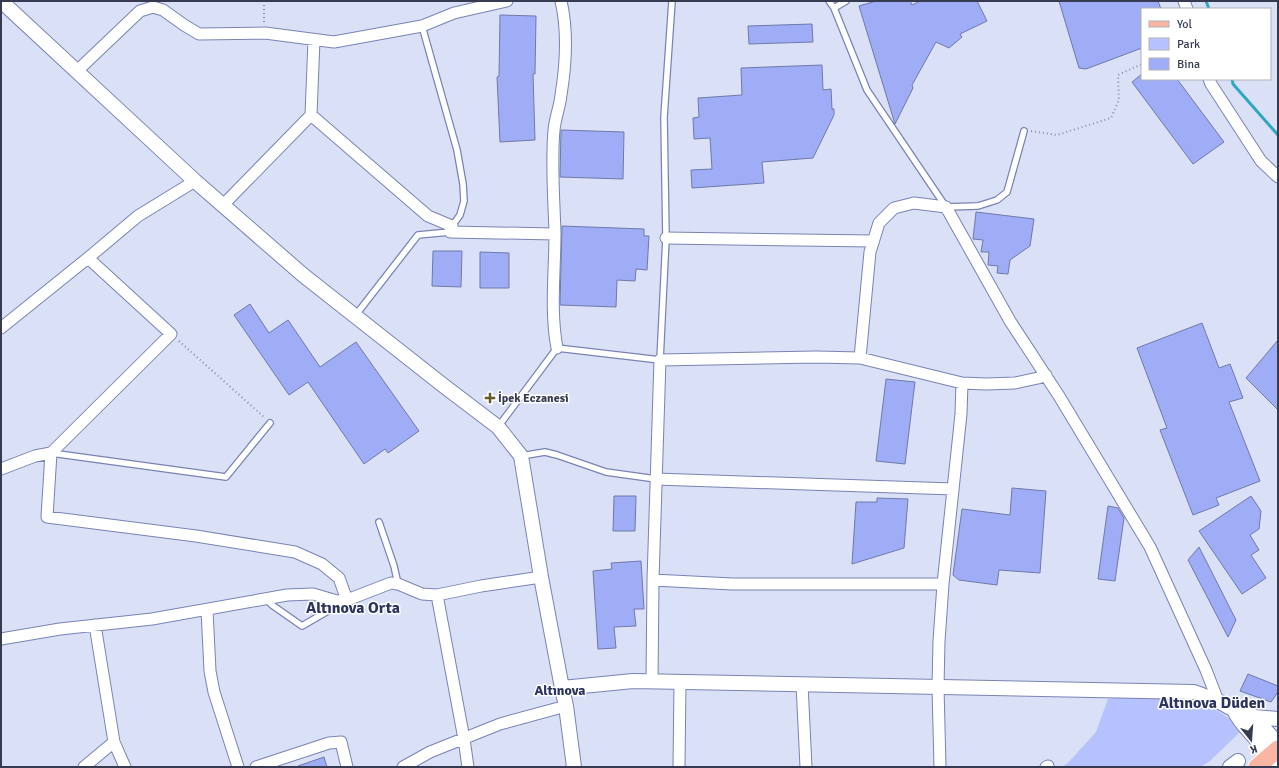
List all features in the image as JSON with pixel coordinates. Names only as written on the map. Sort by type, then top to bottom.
[{"type":"street","points":[[77,72],[140,11],[153,7],[163,10],[199,34],[265,33],[334,42],[422,26],[454,13],[507,1]]},
{"type":"street","points":[[557,348],[554,331],[555,234],[553,167],[554,130],[561,95],[566,47],[564,14],[561,1]]},
{"type":"street","points":[[2,2],[195,181],[303,275],[498,427],[521,456],[541,577],[566,706],[574,767]]},
{"type":"street","points":[[223,205],[311,115],[314,40]]},
{"type":"street","points":[[1209,80],[1261,161],[1278,177]]},
{"type":"street","points":[[311,115],[428,216],[451,229],[555,234]]},
{"type":"street","points":[[1,328],[138,216],[195,181]]},
{"type":"street","points":[[860,358],[870,252],[879,223],[894,208],[914,203],[946,207],[1010,321],[1046,375],[1150,547],[1206,670],[1218,701]]},
{"type":"street","points":[[666,238],[873,242]]},
{"type":"street","points":[[1,469],[36,456],[51,453],[171,334],[88,258]]},
{"type":"street","points":[[652,682],[653,580],[660,360],[816,357],[860,358],[962,383],[1015,383],[1046,375]]},
{"type":"street","points":[[940,767],[938,686],[943,584],[961,414],[962,383]]},
{"type":"street","points":[[51,453],[47,517],[188,535],[295,552],[322,564],[339,578],[342,600]]},
{"type":"street","points":[[656,479],[953,489]]},
{"type":"street","points":[[1,639],[60,629],[152,619],[287,595],[313,594],[342,600],[391,583],[398,584],[422,594],[437,595],[481,586],[541,577]]},
{"type":"street","points":[[653,580],[732,584],[943,584]]},
{"type":"street","points":[[437,595],[468,767]]},
{"type":"street","points":[[207,610],[210,671],[214,692],[238,767]]},
{"type":"street","points":[[95,625],[114,742],[125,767]]},
{"type":"street","points":[[562,688],[633,681],[1194,692],[1218,701],[1234,710],[1245,709],[1278,744]]},
{"type":"street","points":[[679,767],[680,682]]},
{"type":"street","points":[[802,684],[806,767]]},
{"type":"street","points":[[403,767],[430,752],[500,724],[566,706]]},
{"type":"street","points":[[1234,710],[1237,717],[1261,745],[1269,760]]},
{"type":"street","points":[[1254,717],[1278,719]]},
{"type":"street","points":[[84,767],[114,742]]},
{"type":"street","points":[[256,767],[329,743],[341,742],[346,767]]},
{"type":"lane","points":[[498,427],[557,348],[660,360],[666,238],[664,117],[672,1]]},
{"type":"lane","points":[[829,1],[834,8],[868,90],[946,207],[983,205],[997,200],[1007,192],[1024,131]]},
{"type":"lane","points":[[834,8],[846,1]]},
{"type":"lane","points":[[355,316],[418,235],[451,229],[460,215],[464,201],[463,184],[457,150],[422,26]]},
{"type":"lane","points":[[51,453],[226,477],[270,423]]},
{"type":"lane","points":[[521,456],[544,452],[606,472],[656,479]]},
{"type":"lane","points":[[379,522],[394,566],[398,584]]},
{"type":"lane","points":[[266,599],[272,605],[302,626],[333,608],[342,600]]},
{"type":"path","points":[[264,1],[265,33]]},
{"type":"path","points":[[1024,131],[1057,135],[1111,118],[1119,100],[1118,75],[1141,64]]},
{"type":"path","points":[[171,334],[270,423]]},
{"type":"green space","points":[[1191,694],[1235,722],[1240,732],[1210,761],[1201,767],[1061,767],[1067,764],[1096,732],[1108,699],[1120,697]]},
{"type":"building","points":[[876,1],[910,1],[912,5],[920,1],[977,1],[987,21],[960,34],[962,37],[949,48],[936,42],[912,85],[913,88],[895,124],[859,6]]},
{"type":"building","points":[[1059,1],[1158,1],[1161,8],[1141,8],[1141,48],[1086,69],[1079,68]]},
{"type":"building","points":[[500,15],[536,16],[535,74],[533,74],[535,140],[500,142],[497,77],[499,76]]},
{"type":"building","points":[[812,24],[813,42],[749,44],[748,26]]},
{"type":"building","points":[[822,65],[823,90],[831,89],[832,109],[834,109],[834,115],[813,158],[762,162],[764,183],[692,188],[691,170],[712,169],[710,138],[694,139],[693,118],[699,117],[698,98],[742,95],[741,68]]},
{"type":"building","points":[[1141,75],[1141,80],[1178,80],[1224,142],[1193,164],[1132,82]]},
{"type":"building","points":[[561,130],[624,132],[623,179],[560,177]]},
{"type":"building","points":[[976,212],[1034,219],[1030,246],[1010,260],[1008,274],[997,273],[998,266],[988,265],[989,252],[981,252],[983,240],[973,239]]},
{"type":"building","points":[[562,226],[644,229],[644,236],[649,236],[647,270],[636,269],[635,281],[617,280],[616,307],[560,305]]},
{"type":"building","points":[[433,251],[462,251],[461,287],[432,286]]},
{"type":"building","points":[[480,252],[509,253],[509,288],[480,288]]},
{"type":"building","points":[[250,304],[269,333],[288,320],[320,367],[356,342],[419,431],[388,453],[385,449],[364,464],[308,382],[289,395],[234,315]]},
{"type":"building","points":[[1202,323],[1219,368],[1230,364],[1243,398],[1229,402],[1260,481],[1216,498],[1219,505],[1193,515],[1160,430],[1167,428],[1137,348]]},
{"type":"building","points":[[1278,340],[1278,410],[1246,378]]},
{"type":"building","points":[[886,379],[915,382],[905,464],[876,461]]},
{"type":"building","points":[[1012,488],[1046,491],[1040,573],[999,570],[997,585],[959,580],[953,575],[962,509],[1010,515]]},
{"type":"building","points":[[614,496],[636,496],[635,531],[613,531]]},
{"type":"building","points":[[1251,496],[1261,511],[1259,529],[1250,535],[1259,550],[1251,555],[1266,578],[1242,594],[1199,531]]},
{"type":"building","points":[[877,498],[908,499],[904,548],[852,564],[856,502],[877,502]]},
{"type":"building","points":[[1108,506],[1118,508],[1124,518],[1115,581],[1098,579]]},
{"type":"building","points":[[1199,547],[1236,620],[1228,637],[1188,560]]},
{"type":"building","points":[[641,561],[644,609],[634,609],[636,626],[614,627],[616,648],[598,649],[593,571],[612,569],[611,563]]},
{"type":"building","points":[[1248,674],[1278,686],[1278,692],[1271,702],[1240,691]]},
{"type":"building","points":[[324,757],[327,767],[298,767],[298,766]]},
{"type":"waterway","points":[[1206,1],[1209,8]]},
{"type":"waterway","points":[[1232,80],[1233,84],[1278,135]]},
{"type":"place","name":"İpek Eczanesi","points":[[490,398]]},
{"type":"district","name":"Altınova Orta","points":[[353,608]]},
{"type":"district","name":"Altınova","points":[[560,690]]},
{"type":"district","name":"Altınova Düden","points":[[1212,703]]}]
